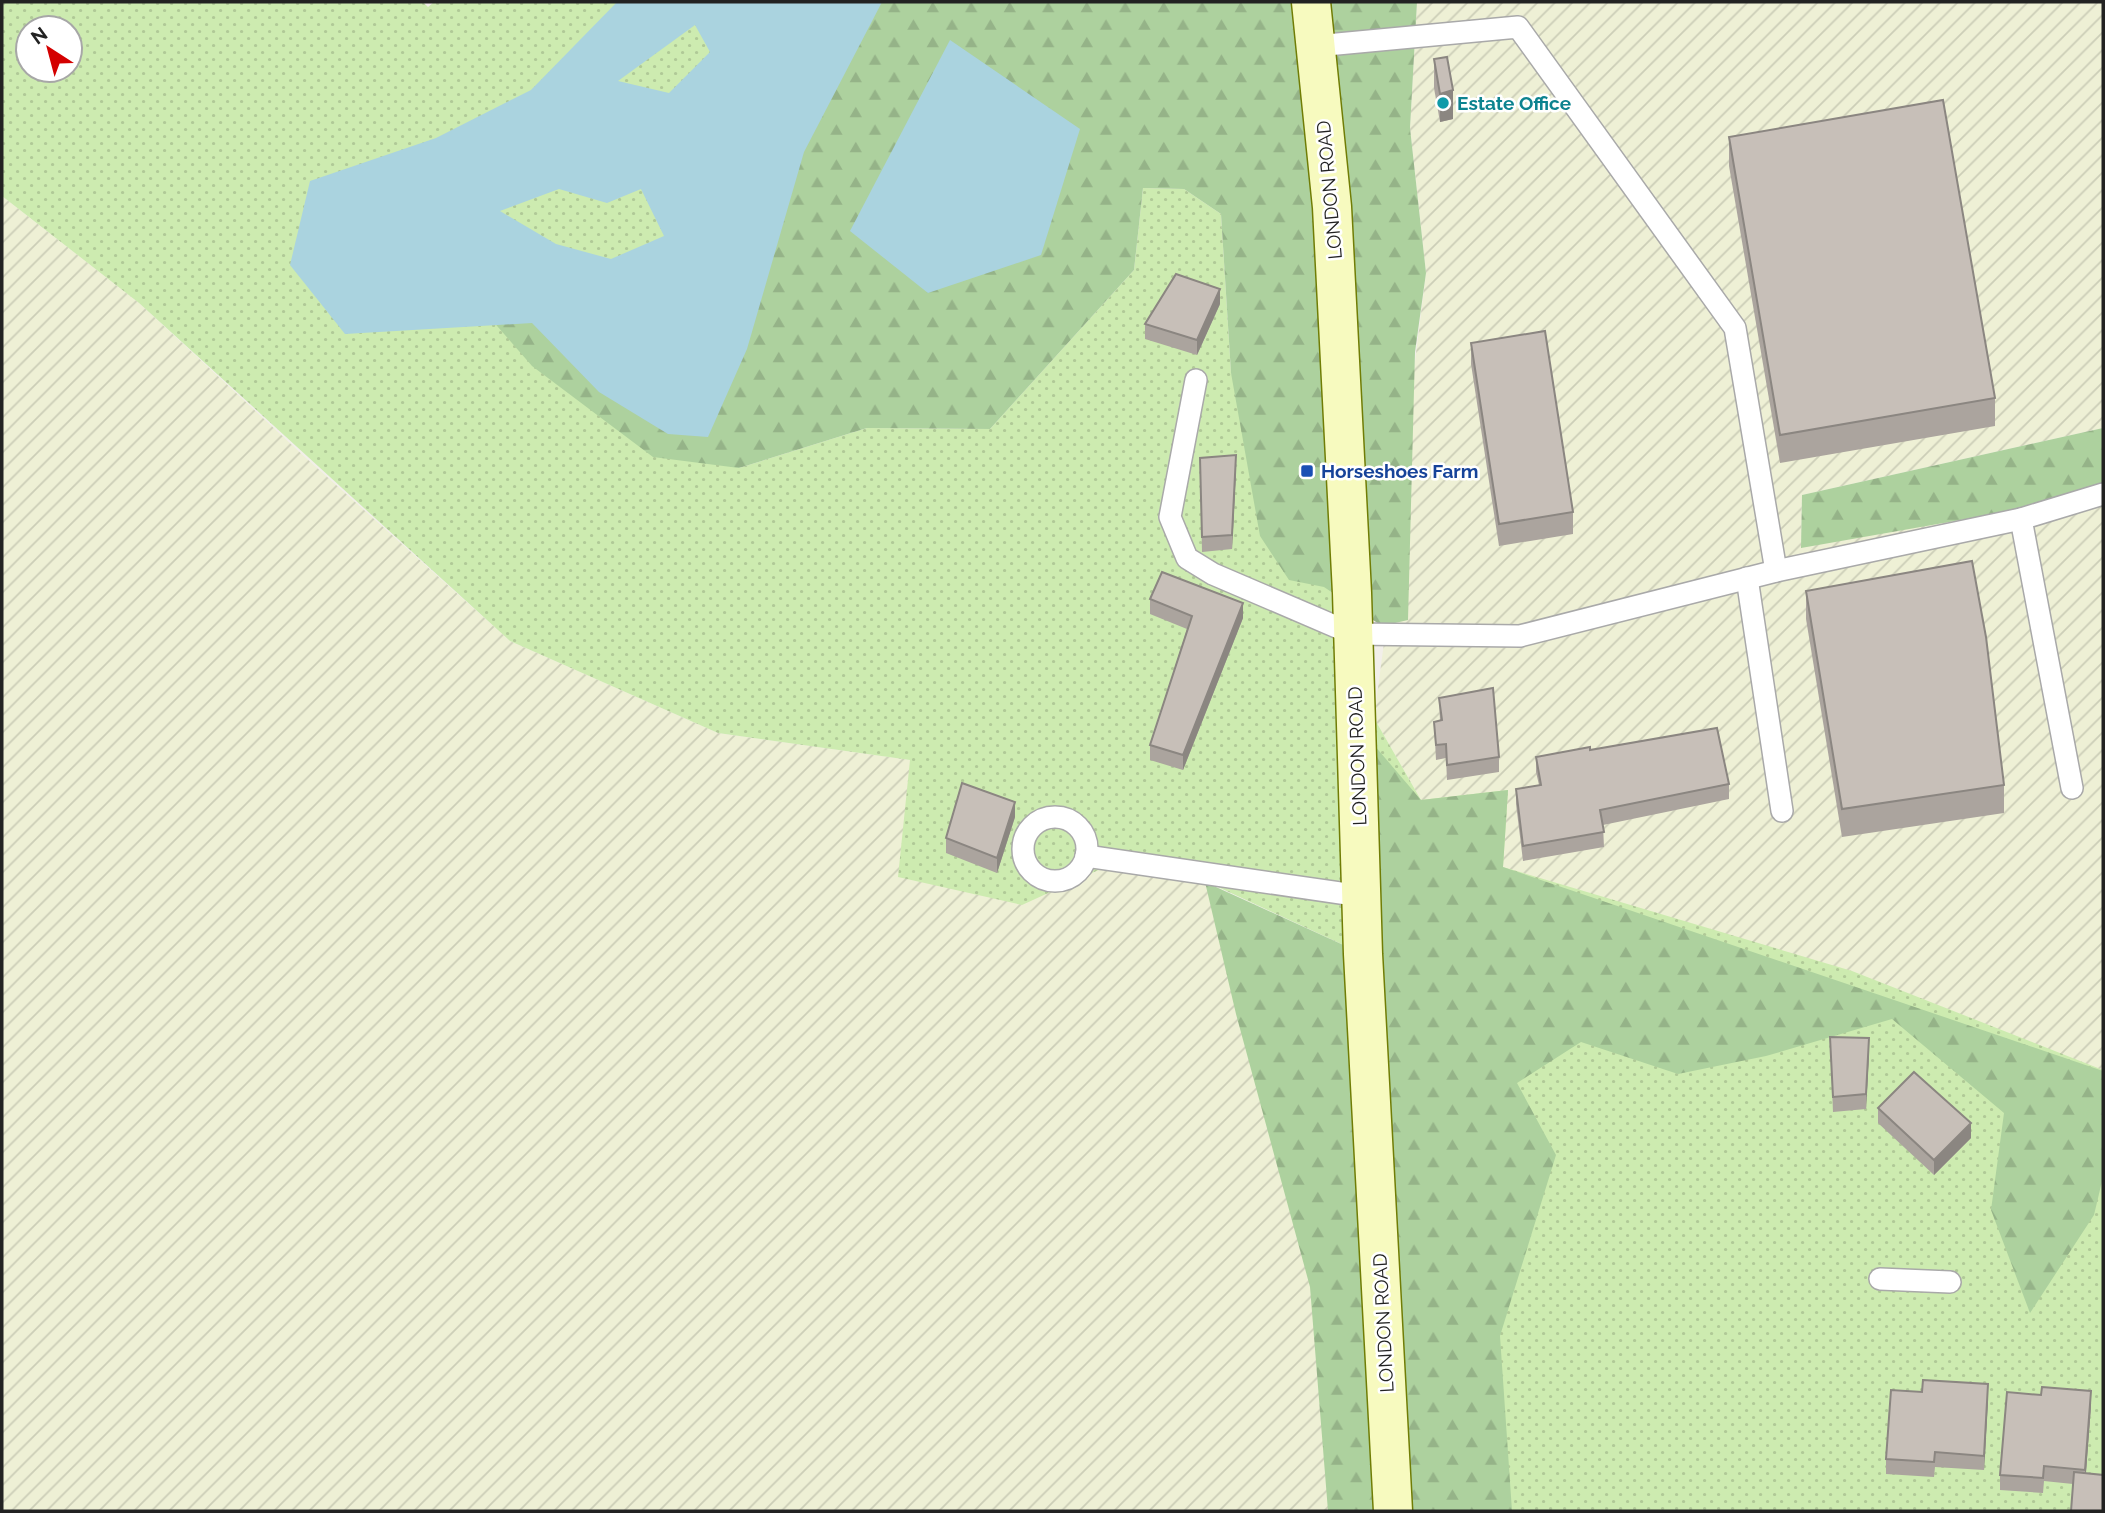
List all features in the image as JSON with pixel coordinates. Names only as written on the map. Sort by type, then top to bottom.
[{"type":"main road","name":"LONDON ROAD","points":[[1311,2],[1332,207],[1353,634],[1361,896],[1393,1511]]},
{"type":"lane","points":[[1316,46],[1518,27],[1735,328],[1776,571]]},
{"type":"lane","points":[[1196,380],[1170,517],[1187,558],[1213,575],[1353,634],[1520,636],[1776,571],[2021,519],[2103,494]]},
{"type":"lane","points":[[2021,519],[2072,788]]},
{"type":"lane","points":[[1747,578],[1782,811]]},
{"type":"lane","points":[[1086,856],[1361,896]]},
{"type":"lane","points":[[1880,1279],[1950,1282]]},
{"type":"green space","points":[[2,2],[423,2],[428,7],[434,2],[852,2],[739,468],[867,428],[990,429],[1134,270],[1143,188],[1184,189],[1221,214],[1231,373],[1330,586],[1350,948],[1205,881],[1103,868],[1022,905],[898,877],[910,760],[718,733],[510,641],[139,303],[2,196]]},
{"type":"green space","points":[[852,2],[1417,2],[1410,128],[1426,273],[1415,352],[1408,620],[1382,626],[1324,587],[1289,580],[1260,536],[1231,373],[1221,214],[1184,189],[1143,188],[1134,270],[990,429],[867,428],[739,468],[653,457],[532,366],[484,311],[525,296],[687,396]]},
{"type":"green space","points":[[1417,2],[2103,2],[2103,428],[1802,495],[1801,547],[2103,495],[2103,1071],[1503,867],[1421,800],[1374,718],[1385,635],[1382,626],[1426,273],[1410,128]]},
{"type":"green space","points":[[2,196],[139,303],[306,458],[510,641],[718,733],[911,760],[1103,868],[1205,881],[1401,1511],[2,1511]]},
{"type":"green space","points":[[2103,428],[2103,495],[1801,548],[1802,495]]},
{"type":"green space","points":[[1374,718],[1421,800],[1508,790],[1503,867],[1852,971],[2103,1070],[2103,1511],[1393,1511]]},
{"type":"green space","points":[[1356,724],[1421,800],[1508,790],[1503,867],[2103,1071],[2103,1177],[2094,1215],[2030,1313],[1991,1210],[2004,1113],[1892,1019],[1766,1056],[1678,1074],[1581,1042],[1517,1083],[1556,1155],[1500,1336],[1512,1511],[1328,1511],[1310,1287],[1236,1014],[1205,882],[1350,948]]},
{"type":"water","points":[[617,2],[882,2],[804,152],[747,349],[708,437],[668,434],[599,392],[532,323],[345,334],[290,265],[310,181],[436,138],[531,90]],"holes":[[[695,25],[710,52],[669,93],[618,81]],[[559,189],[607,203],[641,189],[664,236],[611,259],[556,244],[500,211]]]},
{"type":"water","points":[[950,40],[1080,129],[1041,255],[928,293],[850,231]]},
{"type":"building","points":[[1447,57],[1453,90],[1440,94],[1434,59]]},
{"type":"building","points":[[1943,100],[1995,398],[1780,435],[1729,137]]},
{"type":"building","points":[[1176,274],[1220,289],[1197,340],[1145,324]]},
{"type":"building","points":[[1545,331],[1573,512],[1499,524],[1471,343]]},
{"type":"building","points":[[1236,455],[1232,535],[1202,537],[1200,458]]},
{"type":"building","points":[[1972,561],[1986,637],[2004,785],[1842,809],[1806,591]]},
{"type":"building","points":[[1162,572],[1243,603],[1183,755],[1150,745],[1192,616],[1150,599]]},
{"type":"building","points":[[1493,688],[1499,757],[1447,765],[1446,744],[1436,745],[1434,722],[1442,720],[1439,698]]},
{"type":"building","points":[[1717,728],[1729,784],[1600,810],[1604,832],[1523,846],[1516,789],[1541,785],[1536,757]]},
{"type":"building","points":[[962,783],[1015,802],[997,858],[946,838]]},
{"type":"building","points":[[1830,1037],[1869,1038],[1866,1094],[1833,1097]]},
{"type":"building","points":[[1914,1072],[1971,1123],[1934,1160],[1878,1108]]},
{"type":"building","points":[[1923,1380],[1988,1384],[1984,1456],[1935,1452],[1934,1462],[1886,1459],[1891,1390],[1922,1392]]},
{"type":"building","points":[[2042,1387],[2091,1391],[2085,1470],[2044,1466],[2043,1478],[2000,1475],[2007,1392],[2041,1395]]},
{"type":"building","points":[[2074,1472],[2103,1475],[2103,1511],[2071,1511]]},
{"type":"place","name":"Estate Office","points":[[1443,103]]},
{"type":"place","name":"Horseshoes Farm","points":[[1307,471]]}]
